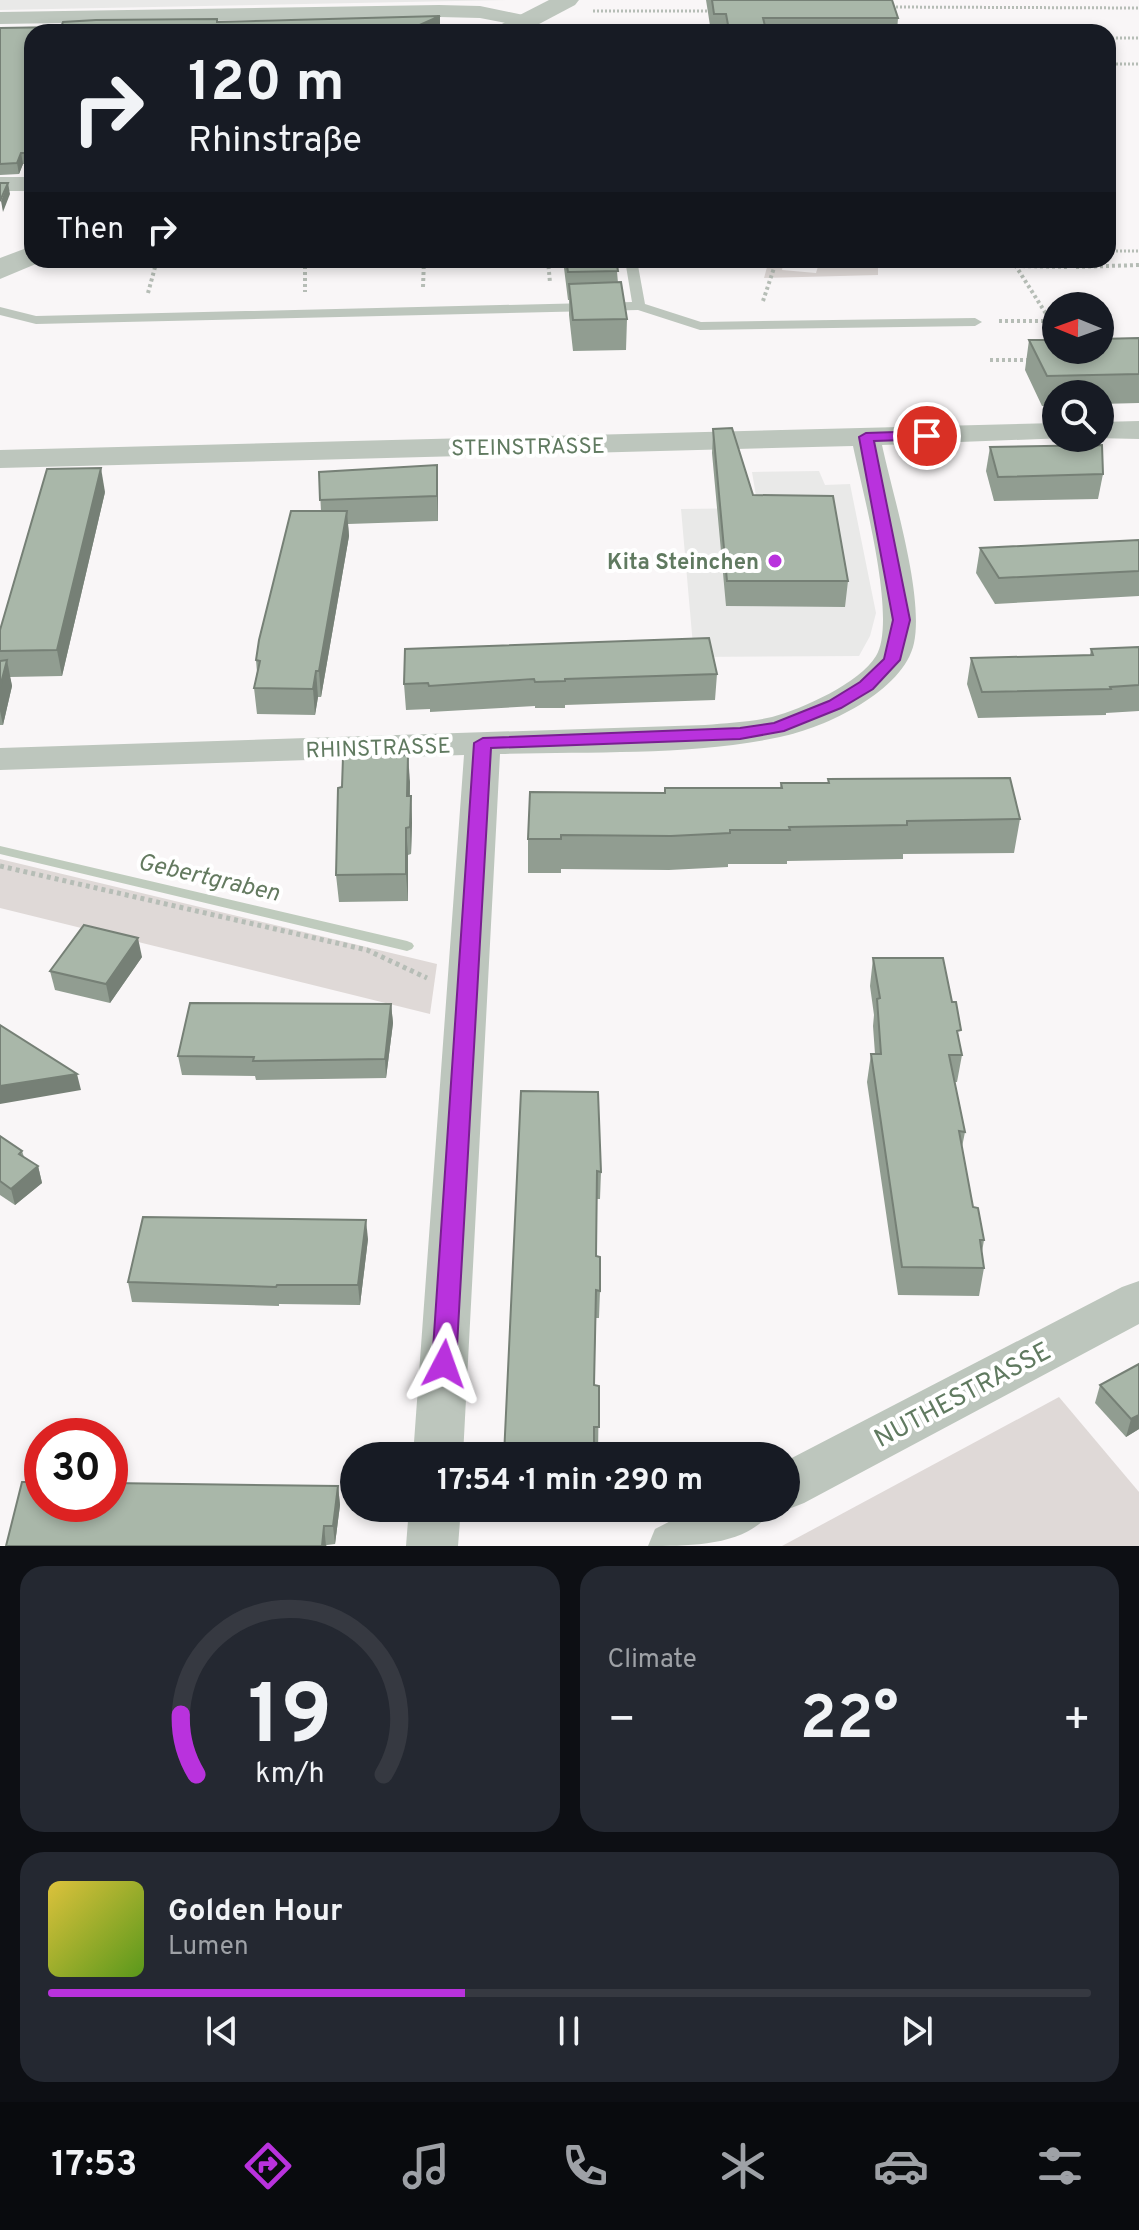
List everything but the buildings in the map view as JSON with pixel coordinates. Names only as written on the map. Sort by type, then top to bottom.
[{"type":"street","points":[[521,24],[578,5]]},
{"type":"street","points":[[0,18],[439,11],[480,12],[510,24]]},
{"type":"street","points":[[0,184],[24,184]]},
{"type":"street","points":[[0,270],[24,259]]},
{"type":"street","points":[[1114,431],[1139,430]]},
{"type":"street","name":"STEINSTRASSE","points":[[0,459],[1042,432]]},
{"type":"street","name":"RHINSTRASSE","points":[[0,759],[740,734],[778,727],[835,704],[867,685],[892,660],[901,620],[866,437]]},
{"type":"street","points":[[439,1442],[483,743]]},
{"type":"street","name":"NUTHESTRASSE","points":[[800,1480],[1139,1301]]},
{"type":"street","points":[[432,1546],[434,1522]]},
{"type":"street","points":[[674,1546],[720,1522]]},
{"type":"lane","points":[[632,268],[639,306]]},
{"type":"lane","points":[[0,311],[36,320],[639,306],[700,326],[975,322]]},
{"type":"path","points":[[578,5],[716,11]]},
{"type":"path","points":[[887,7],[1139,8]]},
{"type":"path","points":[[1116,38],[1139,38]]},
{"type":"path","points":[[1116,64],[1139,64]]},
{"type":"path","points":[[1116,251],[1139,251]]},
{"type":"path","points":[[1116,266],[1139,265]]},
{"type":"path","points":[[142,317],[155,268]]},
{"type":"path","points":[[755,325],[774,268]]},
{"type":"path","points":[[1017,268],[1042,308]]},
{"type":"path","points":[[975,322],[1042,321]]},
{"type":"path","points":[[990,360],[1034,360]]},
{"type":"path","points":[[0,866],[367,950],[439,984]]},
{"type":"shaded area","points":[[0,0],[507,0],[0,10]]},
{"type":"shaded area","points":[[767,268],[816,273],[818,268],[878,268],[878,275],[764,278]]},
{"type":"shaded area","name":"Kita Steinchen","points":[[819,471],[825,485],[850,484],[876,613],[870,636],[859,656],[694,657],[681,509],[758,508],[752,472]]},
{"type":"shaded area","points":[[0,859],[437,964],[430,1014],[0,908]]},
{"type":"shaded area","points":[[1059,1397],[1139,1492],[1139,1546],[782,1546]]},
{"type":"waterway","name":"Gebertgraben","points":[[0,850],[407,946]]},
{"type":"place","name":"Kita Steinchen","points":[[775,561]]},
{"type":"route","points":[[444,1364],[483,743],[740,734],[778,727],[835,704],[867,685],[892,660],[901,620],[866,437],[927,436]]}]
